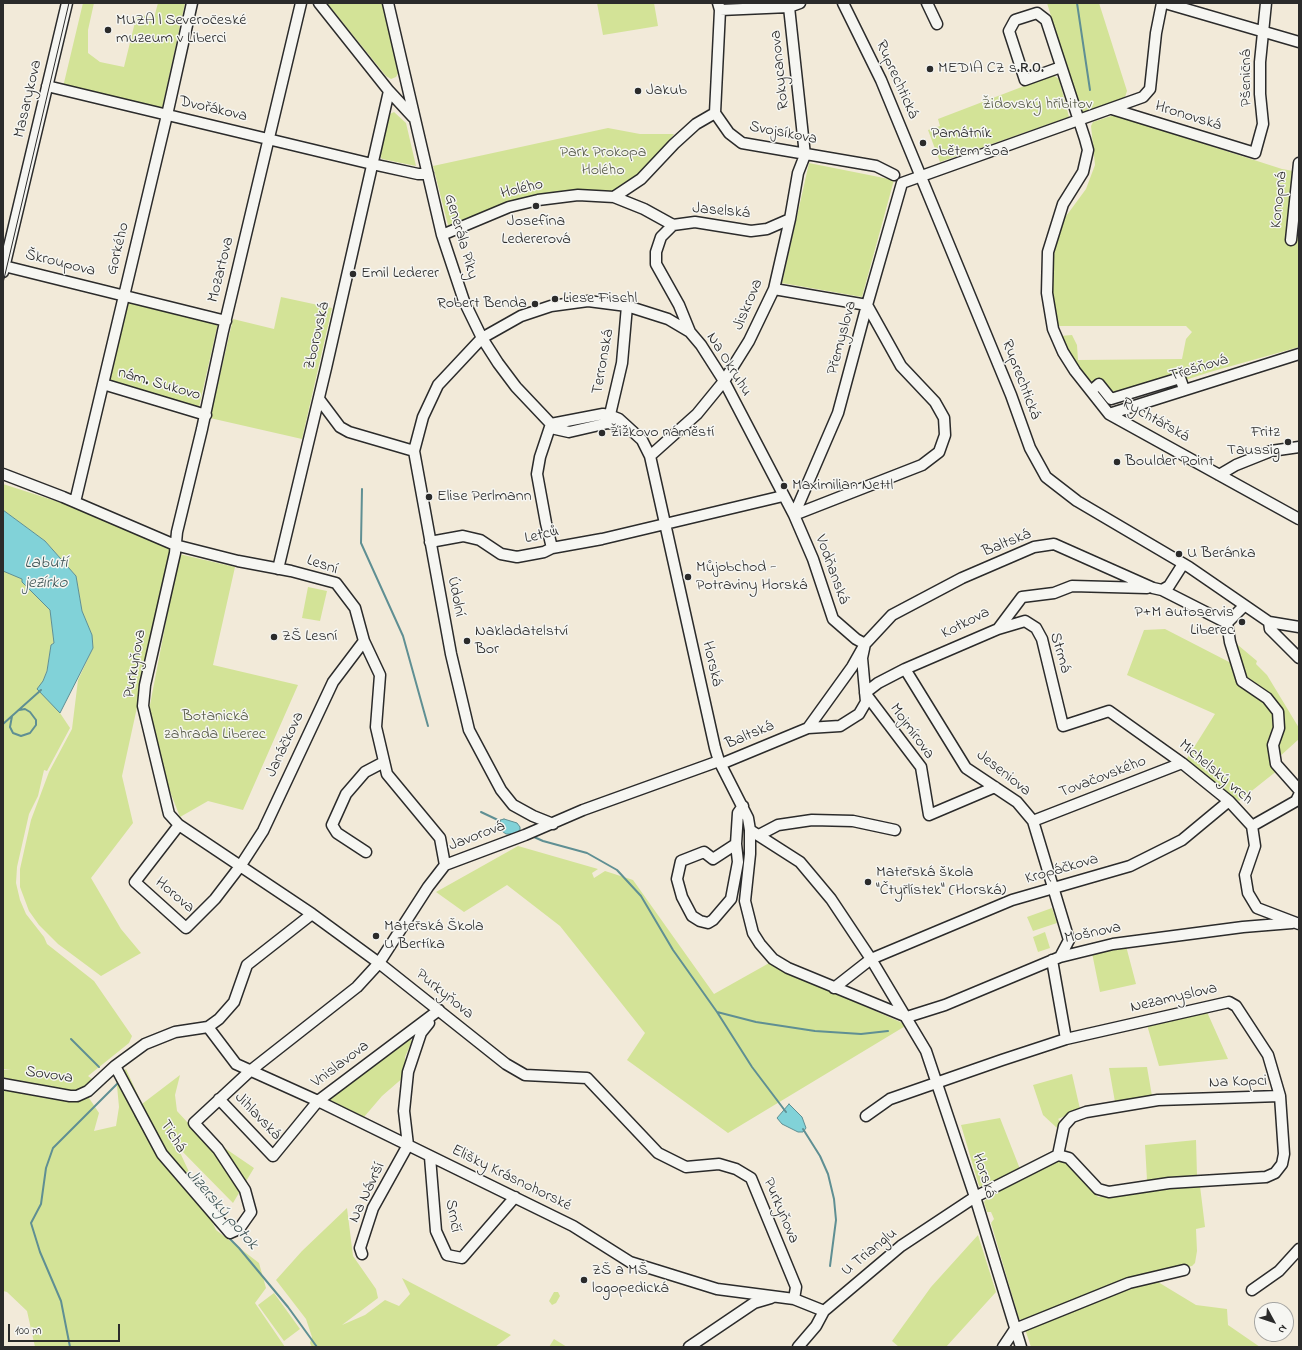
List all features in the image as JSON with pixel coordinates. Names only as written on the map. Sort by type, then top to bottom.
[{"type":"street","name":"Masarykova","points":[[4,269],[68,3]]},
{"type":"street","name":"Gorkého","points":[[75,502],[168,115],[192,3]]},
{"type":"street","name":"Mozartova","points":[[175,545],[301,3]]},
{"type":"street","points":[[319,3],[388,91],[413,117]]},
{"type":"street","name":"Generála Píky","points":[[388,3],[413,117],[442,235],[464,301],[482,338],[516,387],[551,426]]},
{"type":"street","points":[[614,197],[642,179],[674,144],[696,124],[715,112],[719,6],[790,7],[800,3]]},
{"type":"street","name":"Ruprechtická","points":[[843,3],[881,80],[1011,395],[1030,448],[1046,477],[1077,501],[1183,564],[1270,622],[1270,629],[1299,658]]},
{"type":"street","points":[[927,3],[937,24]]},
{"type":"street","points":[[921,176],[1143,97],[1148,91],[1156,33],[1164,3],[1299,42]]},
{"type":"street","name":"Pšeničná","points":[[1255,153],[1263,124],[1260,94],[1260,62],[1266,3]]},
{"type":"street","name":"Rokycanova","points":[[790,7],[805,155]]},
{"type":"street","name":"Rychtářská","points":[[1061,67],[1025,80],[1009,31],[1016,20],[1037,13],[1046,20],[1088,150],[1083,172],[1060,211],[1050,243],[1047,271],[1047,293],[1053,329],[1063,352],[1075,371],[1109,414],[1299,518]]},
{"type":"street","name":"Dvořákova","points":[[47,86],[372,164]]},
{"type":"street","name":"Zborovská","points":[[278,569],[319,399],[388,91]]},
{"type":"street","name":"Hronovská","points":[[1112,109],[1255,153]]},
{"type":"street","name":"Svojsíkova","points":[[715,112],[729,133],[742,143],[876,166],[894,176]]},
{"type":"street","name":"Jiskrova","points":[[650,456],[697,414],[724,381],[749,341],[774,289],[790,219],[798,173],[805,155]]},
{"type":"street","name":"Konopná","points":[[1291,240],[1299,162]]},
{"type":"street","points":[[372,164],[418,174],[428,174]]},
{"type":"street","name":"Přemyslova","points":[[794,515],[838,413],[902,183],[921,176]]},
{"type":"street","name":"Holého","points":[[442,235],[509,206],[538,200],[578,195],[614,197],[644,209],[673,225]]},
{"type":"street","name":"Jaselská","points":[[690,332],[679,305],[656,264],[656,252],[662,237],[673,225],[695,222],[751,231],[767,229],[790,219]]},
{"type":"street","name":"Škroupova","points":[[4,269],[124,295],[226,321]]},
{"type":"street","points":[[774,289],[867,305],[901,366],[935,402],[944,418],[945,435],[939,452],[922,465],[794,515]]},
{"type":"street","name":"Na Okruhu","points":[[414,450],[423,417],[438,385],[482,338],[521,316],[551,306],[588,301],[627,306],[668,320],[690,332],[701,345],[724,381],[783,496]]},
{"type":"street","name":"Terronská","points":[[608,419],[622,363],[627,306]]},
{"type":"street","name":"Třešňová","points":[[1109,414],[1184,389],[1299,354]]},
{"type":"street","points":[[1091,391],[1099,384],[1111,398],[1180,378],[1184,389]]},
{"type":"street","name":"nám. Sukovo","points":[[103,384],[206,415]]},
{"type":"street","points":[[319,399],[340,427],[349,432],[414,450]]},
{"type":"street","points":[[552,548],[546,523],[538,474],[540,457],[551,426],[602,414],[608,419],[629,427],[642,440],[650,456],[665,524]]},
{"type":"street","points":[[1219,475],[1236,465],[1272,451],[1299,447]]},
{"type":"street","name":"Údolní","points":[[414,450],[451,654],[469,730],[501,790],[513,805],[533,816],[553,824]]},
{"type":"street","name":"Lesní","points":[[3,474],[75,502],[83,507],[175,545],[336,583],[355,608],[364,641],[380,675],[376,727],[387,774],[440,838],[445,865]]},
{"type":"street","name":"Vodňanská","points":[[783,496],[794,515],[813,559],[833,619],[856,639],[865,644]]},
{"type":"street","name":"Letců","points":[[430,542],[463,536],[480,540],[501,554],[517,557],[544,552],[552,548],[602,539],[783,496]]},
{"type":"street","name":"Horská","points":[[665,524],[715,748],[720,763],[743,806],[754,832],[745,901],[753,933],[760,944],[774,959],[788,968],[907,1017]]},
{"type":"street","name":"Baltská","points":[[720,763],[808,728],[852,667],[865,644],[892,615],[962,578],[1034,547],[1054,544],[1157,589],[1227,623]]},
{"type":"street","name":"Purkyňova","points":[[175,545],[143,706],[169,814],[179,825],[241,865],[379,963],[506,1064],[525,1075],[587,1078],[658,1154],[686,1167],[719,1164],[736,1169],[750,1178],[796,1287],[794,1299]]},
{"type":"street","points":[[1157,589],[1168,586],[1183,564]]},
{"type":"street","name":"Kotkova","points":[[865,693],[878,683],[905,669],[998,628],[1022,597],[1054,593],[1072,586],[1157,589]]},
{"type":"street","points":[[1244,606],[1227,623],[1230,642],[1242,681],[1267,698],[1278,712],[1279,728],[1273,745],[1276,764],[1299,790]]},
{"type":"street","name":"Strmá","points":[[998,628],[1025,621],[1036,628],[1042,639],[1063,726]]},
{"type":"street","points":[[1270,622],[1299,628]]},
{"type":"street","name":"Janáčkova","points":[[241,865],[263,831],[333,682],[364,641]]},
{"type":"street","points":[[808,728],[840,726],[859,714],[866,702],[862,658],[865,644]]},
{"type":"street","name":"Jeseniova","points":[[905,669],[966,768],[1017,802],[1034,821],[1069,940],[1056,958]]},
{"type":"street","name":"Mojmírova","points":[[865,693],[921,767],[929,814],[995,787]]},
{"type":"street","name":"Michelský vrch","points":[[1063,726],[1109,711],[1182,763],[1229,801],[1252,826],[1255,846],[1245,875],[1248,893],[1257,908]]},
{"type":"street","points":[[366,852],[337,833],[332,825],[346,794],[365,772],[384,762]]},
{"type":"street","name":"Javorová","points":[[230,1233],[239,1229],[251,1212],[245,1190],[218,1149],[194,1124],[250,1071],[357,987],[379,963],[428,887],[445,865],[553,824],[639,789],[720,763]]},
{"type":"street","name":"Tovačovského","points":[[1034,821],[1182,763]]},
{"type":"street","points":[[1252,826],[1296,801],[1299,795]]},
{"type":"street","name":"Kropáčkova","points":[[834,988],[871,959],[1012,900],[1130,866],[1182,840],[1229,801]]},
{"type":"street","points":[[736,844],[713,859],[704,852],[681,861],[677,879],[682,897],[692,916],[700,921],[708,923],[713,920],[731,899],[738,862],[736,844],[738,813],[743,806]]},
{"type":"street","points":[[754,832],[778,824],[812,820],[853,821],[895,830]]},
{"type":"street","name":"Horova","points":[[179,825],[135,882],[186,928],[214,899],[241,865]]},
{"type":"street","name":"Horská","points":[[754,832],[800,862],[831,899],[871,959],[926,1051],[1021,1347]]},
{"type":"street","points":[[1255,926],[1257,908],[1297,923]]},
{"type":"street","points":[[208,1027],[219,1019],[234,1002],[247,965],[312,914]]},
{"type":"street","name":"Mošnova","points":[[907,1017],[945,1005],[1056,958],[1113,944],[1255,926],[1297,923]]},
{"type":"street","points":[[1056,958],[1066,1039]]},
{"type":"street","name":"Nezamyslova","points":[[866,1116],[890,1099],[1066,1039],[1229,1002],[1236,1006],[1268,1055],[1280,1096]]},
{"type":"street","points":[[408,1146],[404,1111],[408,1072],[421,1033],[439,1010]]},
{"type":"street","name":"Vnislavova","points":[[273,1156],[318,1101],[439,1010]]},
{"type":"street","name":"Sovova","points":[[3,1084],[76,1096],[88,1091],[115,1066],[146,1044],[175,1032],[208,1027]]},
{"type":"street","name":"Elišky Krásnohorské","points":[[208,1027],[236,1064],[318,1101],[573,1226],[630,1262],[717,1289],[794,1299],[824,1311]]},
{"type":"street","name":"Tichá","points":[[115,1066],[162,1154],[230,1233]]},
{"type":"street","name":"Na Kopci","points":[[1280,1096],[1283,1159],[1282,1164],[1275,1173],[1266,1177],[1169,1183],[1109,1192],[1098,1188],[1070,1158],[1058,1155],[1064,1126],[1072,1117],[1086,1112],[1158,1100],[1280,1096]]},
{"type":"street","name":"Jihlavská","points":[[219,1099],[273,1156]]},
{"type":"street","name":"Na Návrší","points":[[362,1254],[360,1248],[373,1208],[408,1146]]},
{"type":"street","points":[[974,1197],[1058,1155]]},
{"type":"street","name":"Srnčí","points":[[430,1156],[436,1231],[447,1255],[462,1258],[515,1197]]},
{"type":"street","name":"U Trianglu","points":[[798,1347],[816,1326],[824,1311],[901,1246],[974,1197]]},
{"type":"street","points":[[1252,1290],[1279,1271],[1299,1249]]},
{"type":"street","points":[[1003,1347],[1015,1329],[1129,1283],[1184,1270]]},
{"type":"street","points":[[689,1347],[754,1303],[778,1297]]},
{"type":"green space","points":[[83,3],[94,3],[88,30],[88,53],[100,62],[124,67],[137,14],[154,18],[158,3],[185,3],[162,109],[63,87]]},
{"type":"green space","points":[[327,3],[384,3],[399,72],[396,77],[391,79],[386,76]]},
{"type":"green space","points":[[597,3],[654,3],[658,26],[603,35]]},
{"type":"green space","points":[[1047,3],[1099,3],[1127,91],[1124,100],[1081,115]]},
{"type":"green space","name":"Židovský hřibitov","points":[[1053,75],[1059,79],[1069,117],[940,162],[928,130],[940,126],[938,119]]},
{"type":"green space","points":[[394,112],[406,123],[416,166],[382,159],[380,156],[390,114]]},
{"type":"green space","points":[[1114,115],[1282,169],[1299,172],[1299,347],[1210,372],[1112,404],[1078,367],[1060,336],[1072,335],[1077,345],[1078,360],[1182,359],[1186,339],[1192,332],[1186,326],[1058,326],[1053,302],[1052,282],[1055,244],[1061,223],[1086,189],[1095,165],[1091,126],[1093,122]]},
{"type":"green space","name":"Park Prokopa Holého","points":[[608,128],[640,134],[674,134],[643,175],[615,193],[574,190],[448,225],[433,166]]},
{"type":"green space","points":[[809,163],[894,180],[862,297],[782,283]]},
{"type":"green space","points":[[281,297],[332,308],[302,439],[210,418],[233,319],[274,329]]},
{"type":"green space","points":[[128,303],[218,323],[199,407],[109,385]]},
{"type":"green space","points":[[3,484],[65,504],[167,545],[171,552],[122,776],[133,823],[91,878],[121,929],[141,953],[101,976],[58,944],[39,925],[29,911],[20,887],[20,869],[31,820],[49,772],[72,729],[78,680],[93,648],[92,635],[82,611],[76,576],[45,541],[3,510]]},
{"type":"green space","name":"Botanická zahrada Liberec","points":[[179,554],[235,567],[213,665],[298,685],[243,810],[208,801],[180,817],[169,789],[149,710]]},
{"type":"green space","points":[[3,571],[22,579],[22,582],[50,610],[54,643],[51,645],[47,670],[43,681],[70,728],[47,771],[44,770],[38,796],[29,814],[17,867],[16,883],[20,900],[26,914],[44,937],[47,944],[94,981],[132,1036],[129,1043],[88,1076],[92,1079],[89,1098],[99,1113],[94,1131],[116,1126],[119,1107],[116,1075],[126,1069],[142,1104],[180,1075],[175,1095],[177,1111],[188,1123],[254,1168],[233,1203],[177,1146],[216,1230],[259,1263],[266,1288],[255,1303],[285,1347],[35,1347],[27,1311],[7,1292],[3,1291],[3,1070],[11,1070],[3,1069]]},
{"type":"green space","points":[[308,587],[327,591],[320,621],[302,618]]},
{"type":"green space","points":[[1165,629],[1233,664],[1273,711],[1276,724],[1269,746],[1269,756],[1278,770],[1239,801],[1186,760],[1215,714],[1127,675],[1144,630]]},
{"type":"green space","points":[[1232,640],[1257,661],[1256,664],[1267,675],[1299,728],[1299,739],[1278,758],[1276,750],[1279,712],[1248,683]]},
{"type":"green space","points":[[518,846],[598,869],[592,873],[594,878],[605,871],[633,880],[714,994],[771,962],[812,983],[907,1025],[728,1133],[627,1060],[645,1033],[560,926],[507,885],[464,912],[436,892]]},
{"type":"green space","points":[[1052,908],[1057,923],[1033,931],[1027,917]]},
{"type":"green space","points":[[1045,932],[1050,948],[1038,952],[1033,937]]},
{"type":"green space","points":[[1126,946],[1136,984],[1100,992],[1092,953]]},
{"type":"green space","points":[[1207,1012],[1228,1059],[1159,1066],[1147,1025]]},
{"type":"green space","points":[[408,1037],[412,1041],[405,1057],[405,1076],[382,1096],[364,1117],[328,1099]]},
{"type":"green space","points":[[1147,1067],[1152,1096],[1115,1102],[1109,1068]]},
{"type":"green space","points":[[1072,1074],[1080,1109],[1058,1119],[1061,1122],[1057,1128],[1043,1115],[1033,1085]]},
{"type":"green space","points":[[1000,1118],[1020,1169],[984,1187],[979,1186],[961,1125]]},
{"type":"green space","points":[[1196,1140],[1197,1176],[1147,1180],[1145,1145]]},
{"type":"green space","points":[[1055,1162],[1064,1162],[1072,1167],[1098,1197],[1175,1186],[1200,1186],[1205,1227],[1196,1229],[1197,1251],[1195,1263],[1192,1266],[1173,1269],[1022,1320],[1019,1319],[991,1223],[994,1219],[991,1212],[987,1212],[984,1202],[988,1197]]},
{"type":"green space","points":[[347,1208],[353,1256],[376,1289],[378,1298],[342,1325],[365,1315],[385,1300],[399,1306],[410,1294],[402,1278],[511,1335],[495,1347],[312,1347],[310,1343],[312,1337],[306,1319],[276,1280],[302,1251]]},
{"type":"green space","points":[[978,1235],[996,1292],[946,1347],[899,1347],[892,1341],[931,1287]]},
{"type":"green space","points":[[1158,1282],[1196,1305],[1227,1309],[1228,1325],[1260,1347],[1031,1347],[1024,1326],[1133,1285]]},
{"type":"green space","points":[[554,1292],[558,1292],[560,1296],[556,1303],[552,1305],[549,1301]]},
{"type":"green space","points":[[274,1293],[300,1329],[284,1341],[258,1305]]},
{"type":"green space","points":[[554,1339],[567,1347],[549,1347]]},
{"type":"water","name":"Labutí jezírko","points":[[3,510],[45,541],[76,576],[82,611],[92,635],[93,648],[60,713],[37,689],[43,681],[47,671],[51,645],[54,643],[50,610],[22,582],[22,579],[3,571]]},
{"type":"water","points":[[504,819],[517,823],[520,830],[515,834],[506,834],[499,829],[496,824],[497,821]]},
{"type":"water","points":[[789,1104],[802,1117],[806,1128],[803,1132],[798,1132],[782,1124],[777,1118]]},
{"type":"waterway","points":[[1077,3],[1090,90]]},
{"type":"waterway","points":[[362,489],[361,543],[403,636],[428,726]]},
{"type":"waterway","name":"Jizerský potok","points":[[3,724],[41,690]]},
{"type":"waterway","points":[[12,716],[10,727],[13,733],[21,736],[30,733],[36,725],[36,720],[30,712],[25,709],[19,710]]},
{"type":"waterway","points":[[481,812],[500,821]]},
{"type":"waterway","points":[[534,837],[543,841],[587,853],[617,870],[641,896],[673,950],[717,1012],[752,1067],[786,1112]]},
{"type":"waterway","points":[[717,1012],[756,1022],[815,1031],[861,1034],[888,1031]]},
{"type":"waterway","name":"Jizerský potok","points":[[71,1039],[99,1067]]},
{"type":"waterway","points":[[70,1347],[61,1301],[40,1252],[31,1223],[41,1204],[46,1168],[53,1148],[119,1082]]},
{"type":"waterway","name":"Jizerský potok","points":[[135,1115],[142,1127]]},
{"type":"waterway","points":[[803,1129],[820,1156],[828,1174],[834,1199],[836,1220],[830,1266]]},
{"type":"waterway","name":"Jizerský potok","points":[[215,1224],[223,1232]]},
{"type":"waterway","name":"Jizerský potok","points":[[228,1237],[288,1307],[317,1347]]},
{"type":"tram line","points":[[3,283],[69,3]]},
{"type":"place","name":"MUZA | Severočeské muzeum v Liberci","points":[[108,30]]},
{"type":"place","name":"MEDIA CZ s.ʀ.ᴏ.","points":[[930,69]]},
{"type":"place","name":"Jakub","points":[[638,91]]},
{"type":"place","name":"Památník obětem šoa","points":[[923,143]]},
{"type":"place","name":"Josefína Ledererová","points":[[536,206]]},
{"type":"place","name":"Emil Lederer","points":[[353,274]]},
{"type":"place","name":"Liese Fischl","points":[[555,299]]},
{"type":"place","name":"Robert Benda","points":[[535,304]]},
{"type":"place","name":"Žižkovo náměstí","points":[[602,433]]},
{"type":"place","name":"Fritz Taussig","points":[[1288,442]]},
{"type":"place","name":"Boulder Point","points":[[1117,462]]},
{"type":"place","name":"Maximilian Nettl","points":[[784,486]]},
{"type":"place","name":"Elise Perlmann","points":[[429,497]]},
{"type":"place","name":"U Beránka","points":[[1179,554]]},
{"type":"place","name":"Můjobchod - Potraviny Horská","points":[[688,577]]},
{"type":"place","name":"P+M autoservis Liberec","points":[[1242,622]]},
{"type":"place","name":"ZŠ Lesní","points":[[274,637]]},
{"type":"place","name":"Nakladatelství Bor","points":[[467,641]]},
{"type":"place","name":"Mateřská škola \"Čtyřlístek\" (Horská)","points":[[868,882]]},
{"type":"place","name":"Mateřská Škola U Bertíka","points":[[376,936]]},
{"type":"place","name":"ZŠ a MŠ logopedická","points":[[584,1280]]}]
